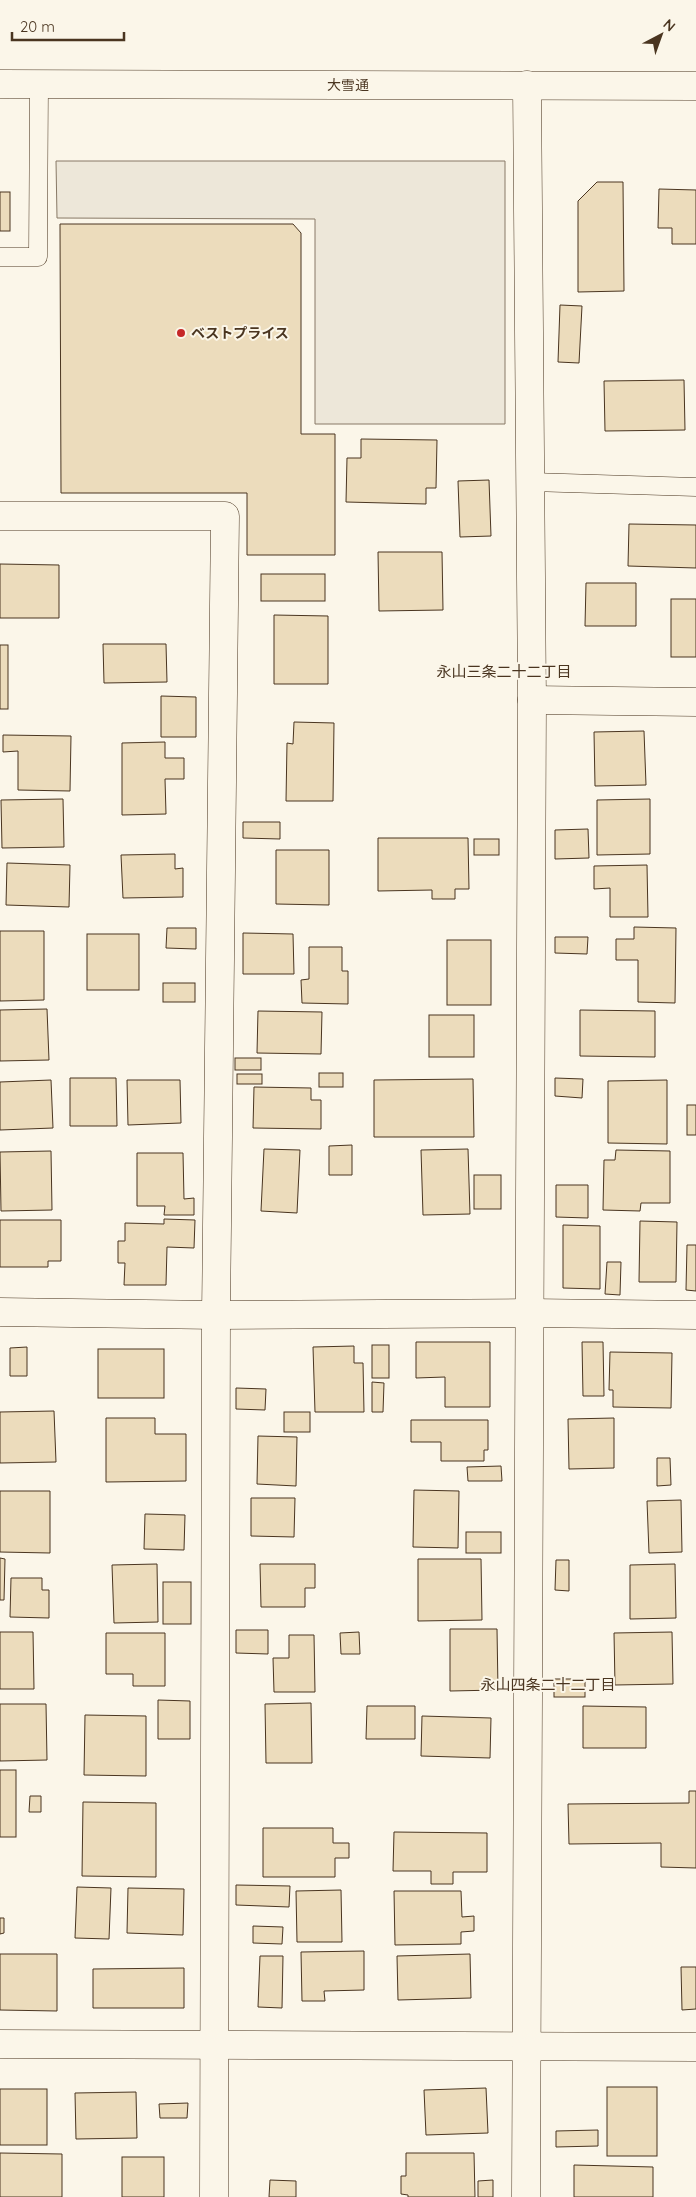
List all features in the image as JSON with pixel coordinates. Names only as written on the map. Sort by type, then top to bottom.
[{"type":"main road","name":"大雪通","points":[[0,84],[696,86]]},
{"type":"main road","points":[[526,2197],[532,700],[527,85]]},
{"type":"main road","points":[[0,516],[225,516],[216,1315],[214,2197]]},
{"type":"main road","points":[[532,700],[696,702]]},
{"type":"main road","points":[[0,1312],[216,1315],[696,1314]]},
{"type":"main road","points":[[0,2044],[696,2047]]},
{"type":"lane","points":[[0,257],[38,258],[39,84]]},
{"type":"lane","points":[[530,482],[696,487]]},
{"type":"shaded area","points":[[56,161],[505,161],[505,424],[315,424],[315,219],[57,218]]},
{"type":"building","points":[[597,182],[623,182],[624,291],[578,292],[578,201]]},
{"type":"building","points":[[659,189],[696,190],[696,244],[672,244],[672,228],[658,228]]},
{"type":"building","points":[[0,192],[10,192],[10,231],[0,231]]},
{"type":"building","name":"ベストプライス","points":[[60,224],[293,224],[301,233],[301,434],[335,434],[335,555],[247,555],[247,493],[61,493]]},
{"type":"building","points":[[560,305],[582,306],[579,363],[558,362]]},
{"type":"building","points":[[684,380],[685,430],[605,431],[604,381]]},
{"type":"building","points":[[361,439],[437,440],[436,488],[426,488],[426,504],[346,502],[347,458],[361,458]]},
{"type":"building","points":[[489,480],[491,536],[460,537],[458,481]]},
{"type":"building","points":[[629,524],[696,525],[696,568],[628,566]]},
{"type":"building","points":[[378,552],[442,552],[443,610],[379,611]]},
{"type":"building","points":[[0,564],[59,565],[59,618],[0,618]]},
{"type":"building","points":[[261,574],[325,574],[325,601],[261,601]]},
{"type":"building","points":[[586,583],[636,583],[636,626],[585,626]]},
{"type":"building","points":[[671,599],[696,599],[696,657],[671,657]]},
{"type":"building","points":[[274,615],[328,616],[328,684],[274,684]]},
{"type":"building","points":[[103,644],[166,644],[167,682],[104,683]]},
{"type":"building","points":[[0,645],[8,645],[8,709],[0,709]]},
{"type":"building","points":[[161,696],[196,697],[196,737],[161,737]]},
{"type":"building","points":[[294,722],[334,723],[333,801],[286,801],[287,743],[293,744]]},
{"type":"building","points":[[644,731],[646,785],[595,786],[594,732]]},
{"type":"building","points":[[3,735],[71,736],[70,791],[18,790],[18,751],[3,752]]},
{"type":"building","points":[[165,742],[165,758],[184,758],[184,779],[165,779],[166,814],[122,815],[122,743]]},
{"type":"building","points":[[63,799],[64,847],[2,848],[1,800]]},
{"type":"building","points":[[650,799],[650,854],[597,855],[597,800]]},
{"type":"building","points":[[243,822],[280,822],[280,839],[243,838]]},
{"type":"building","points":[[588,829],[589,858],[555,859],[555,830]]},
{"type":"building","points":[[378,838],[468,838],[469,889],[455,889],[455,899],[432,899],[432,890],[378,891]]},
{"type":"building","points":[[474,839],[499,839],[499,855],[474,855]]},
{"type":"building","points":[[276,850],[329,850],[329,905],[276,904]]},
{"type":"building","points":[[175,854],[175,869],[183,868],[183,897],[123,898],[121,855]]},
{"type":"building","points":[[7,863],[70,865],[69,907],[6,905]]},
{"type":"building","points":[[647,865],[648,917],[610,917],[610,888],[594,889],[594,866]]},
{"type":"building","points":[[634,927],[676,928],[675,1003],[638,1002],[638,960],[616,960],[616,939],[634,939]]},
{"type":"building","points":[[167,928],[196,928],[196,949],[166,948]]},
{"type":"building","points":[[0,931],[44,931],[44,1000],[0,1001]]},
{"type":"building","points":[[243,933],[293,934],[294,974],[243,974]]},
{"type":"building","points":[[87,934],[139,934],[139,990],[87,990]]},
{"type":"building","points":[[555,937],[588,937],[587,954],[555,953]]},
{"type":"building","points":[[447,940],[491,940],[491,1005],[447,1005]]},
{"type":"building","points":[[309,947],[342,947],[342,971],[348,971],[348,1004],[302,1003],[301,980],[309,979]]},
{"type":"building","points":[[163,983],[195,983],[195,1002],[163,1002]]},
{"type":"building","points":[[47,1009],[49,1060],[0,1061],[0,1010]]},
{"type":"building","points":[[580,1010],[655,1011],[655,1057],[580,1056]]},
{"type":"building","points":[[258,1011],[322,1012],[321,1054],[257,1053]]},
{"type":"building","points":[[429,1015],[474,1015],[474,1057],[429,1057]]},
{"type":"building","points":[[235,1058],[261,1058],[261,1070],[235,1070]]},
{"type":"building","points":[[319,1073],[343,1073],[343,1087],[319,1087]]},
{"type":"building","points":[[237,1074],[262,1074],[262,1084],[237,1084]]},
{"type":"building","points":[[70,1078],[116,1078],[117,1126],[70,1126]]},
{"type":"building","points":[[555,1078],[583,1079],[582,1098],[555,1096]]},
{"type":"building","points":[[473,1079],[474,1137],[374,1137],[374,1080]]},
{"type":"building","points":[[51,1080],[53,1128],[0,1130],[0,1082]]},
{"type":"building","points":[[127,1080],[180,1080],[181,1123],[128,1125]]},
{"type":"building","points":[[667,1080],[667,1144],[608,1143],[608,1081]]},
{"type":"building","points":[[254,1087],[311,1088],[311,1100],[321,1100],[321,1129],[253,1128]]},
{"type":"building","points":[[687,1105],[696,1105],[696,1135],[687,1135]]},
{"type":"building","points":[[352,1145],[352,1175],[329,1175],[329,1146]]},
{"type":"building","points":[[264,1149],[300,1150],[297,1213],[261,1211]]},
{"type":"building","points":[[468,1149],[470,1214],[423,1215],[421,1150]]},
{"type":"building","points":[[616,1150],[670,1151],[670,1203],[641,1203],[640,1211],[603,1210],[604,1160],[615,1160]]},
{"type":"building","points":[[51,1151],[52,1210],[1,1211],[0,1152]]},
{"type":"building","points":[[137,1153],[183,1153],[184,1199],[194,1198],[194,1215],[164,1215],[165,1206],[137,1206]]},
{"type":"building","points":[[474,1175],[501,1175],[501,1209],[474,1209]]},
{"type":"building","points":[[556,1185],[588,1185],[588,1218],[556,1217]]},
{"type":"building","points":[[164,1219],[195,1220],[194,1248],[167,1247],[166,1285],[124,1285],[125,1263],[118,1263],[118,1241],[125,1241],[125,1223],[164,1224]]},
{"type":"building","points":[[0,1220],[61,1220],[61,1261],[48,1261],[48,1267],[0,1267]]},
{"type":"building","points":[[640,1221],[677,1222],[676,1282],[639,1282]]},
{"type":"building","points":[[563,1225],[600,1226],[600,1289],[563,1288]]},
{"type":"building","points":[[687,1245],[696,1245],[696,1291],[686,1290]]},
{"type":"building","points":[[607,1262],[621,1262],[620,1295],[605,1294]]},
{"type":"building","points":[[416,1342],[490,1342],[490,1407],[445,1407],[445,1377],[416,1378]]},
{"type":"building","points":[[582,1342],[603,1342],[604,1396],[583,1396]]},
{"type":"building","points":[[372,1345],[389,1345],[389,1378],[372,1378]]},
{"type":"building","points":[[354,1346],[354,1363],[363,1363],[364,1412],[315,1412],[313,1347]]},
{"type":"building","points":[[27,1347],[27,1376],[10,1376],[10,1348]]},
{"type":"building","points":[[98,1349],[164,1349],[164,1398],[98,1398]]},
{"type":"building","points":[[610,1352],[672,1353],[671,1408],[613,1407],[613,1390],[609,1390]]},
{"type":"building","points":[[372,1382],[384,1383],[383,1412],[372,1412]]},
{"type":"building","points":[[236,1388],[266,1389],[265,1410],[236,1409]]},
{"type":"building","points":[[54,1411],[56,1462],[0,1463],[0,1412]]},
{"type":"building","points":[[284,1412],[310,1412],[310,1432],[284,1432]]},
{"type":"building","points":[[106,1418],[155,1418],[155,1434],[186,1434],[186,1481],[106,1482]]},
{"type":"building","points":[[614,1418],[614,1468],[569,1469],[568,1419]]},
{"type":"building","points":[[411,1420],[488,1420],[488,1450],[484,1450],[484,1461],[441,1461],[441,1442],[411,1442]]},
{"type":"building","points":[[258,1436],[297,1437],[296,1486],[257,1484]]},
{"type":"building","points":[[657,1458],[670,1458],[671,1485],[657,1486]]},
{"type":"building","points":[[501,1466],[502,1481],[468,1481],[467,1467]]},
{"type":"building","points":[[414,1490],[459,1491],[458,1548],[413,1547]]},
{"type":"building","points":[[0,1491],[50,1491],[50,1553],[0,1552]]},
{"type":"building","points":[[251,1498],[295,1498],[294,1537],[251,1536]]},
{"type":"building","points":[[681,1500],[682,1552],[649,1553],[647,1501]]},
{"type":"building","points":[[145,1514],[185,1515],[184,1550],[144,1549]]},
{"type":"building","points":[[466,1532],[501,1532],[501,1553],[466,1553]]},
{"type":"building","points":[[0,1558],[5,1559],[4,1600],[0,1600]]},
{"type":"building","points":[[418,1559],[481,1559],[482,1620],[418,1621]]},
{"type":"building","points":[[556,1560],[569,1560],[569,1591],[555,1590]]},
{"type":"building","points":[[157,1564],[158,1622],[114,1623],[112,1565]]},
{"type":"building","points":[[260,1564],[315,1564],[315,1588],[305,1588],[305,1607],[261,1607]]},
{"type":"building","points":[[675,1564],[676,1618],[630,1619],[630,1565]]},
{"type":"building","points":[[11,1578],[42,1578],[42,1590],[49,1590],[49,1618],[10,1617]]},
{"type":"building","points":[[163,1582],[191,1582],[191,1624],[163,1624]]},
{"type":"building","points":[[450,1629],[497,1629],[498,1690],[450,1691]]},
{"type":"building","points":[[236,1630],[268,1630],[268,1654],[236,1653]]},
{"type":"building","points":[[0,1632],[33,1632],[34,1689],[0,1689]]},
{"type":"building","points":[[359,1632],[360,1654],[341,1654],[340,1633]]},
{"type":"building","points":[[672,1632],[673,1684],[615,1685],[614,1633]]},
{"type":"building","points":[[106,1633],[165,1633],[165,1686],[133,1686],[133,1674],[106,1674]]},
{"type":"building","points":[[289,1635],[314,1635],[315,1692],[274,1692],[273,1658],[289,1658]]},
{"type":"building","points":[[554,1679],[585,1679],[585,1697],[554,1697]]},
{"type":"building","points":[[158,1700],[190,1701],[190,1739],[158,1739]]},
{"type":"building","points":[[311,1703],[312,1763],[266,1763],[265,1704]]},
{"type":"building","points":[[0,1704],[46,1704],[47,1760],[0,1761]]},
{"type":"building","points":[[367,1706],[415,1706],[415,1739],[366,1739]]},
{"type":"building","points":[[583,1706],[646,1707],[646,1748],[583,1748]]},
{"type":"building","points":[[85,1715],[146,1716],[146,1776],[84,1775]]},
{"type":"building","points":[[422,1716],[491,1718],[490,1758],[421,1756]]},
{"type":"building","points":[[0,1770],[16,1770],[16,1837],[0,1837]]},
{"type":"building","points":[[689,1791],[696,1791],[696,1868],[661,1867],[661,1843],[569,1844],[568,1804],[689,1803]]},
{"type":"building","points":[[30,1796],[41,1796],[41,1812],[29,1812]]},
{"type":"building","points":[[83,1802],[156,1803],[156,1877],[82,1876]]},
{"type":"building","points":[[263,1828],[333,1828],[333,1843],[349,1843],[349,1858],[335,1858],[335,1877],[263,1877]]},
{"type":"building","points":[[394,1832],[487,1833],[487,1872],[453,1872],[453,1884],[431,1884],[431,1871],[393,1871]]},
{"type":"building","points":[[236,1885],[290,1886],[289,1907],[236,1905]]},
{"type":"building","points":[[77,1887],[111,1888],[109,1939],[75,1938]]},
{"type":"building","points":[[128,1888],[184,1889],[183,1935],[127,1933]]},
{"type":"building","points":[[341,1890],[342,1942],[297,1942],[296,1891]]},
{"type":"building","points":[[394,1891],[461,1891],[462,1917],[474,1916],[474,1931],[461,1932],[461,1944],[395,1945]]},
{"type":"building","points":[[0,1918],[4,1918],[4,1933],[0,1934]]},
{"type":"building","points":[[253,1926],[283,1927],[282,1944],[253,1943]]},
{"type":"building","points":[[364,1951],[364,1990],[324,1991],[325,2001],[302,2001],[301,1952]]},
{"type":"building","points":[[0,1954],[57,1954],[57,2011],[0,2010]]},
{"type":"building","points":[[470,1954],[471,1998],[398,2000],[397,1956]]},
{"type":"building","points":[[260,1956],[283,1956],[282,2008],[258,2007]]},
{"type":"building","points":[[681,1967],[696,1967],[696,2009],[682,2010]]},
{"type":"building","points":[[184,1968],[184,2008],[93,2008],[93,1969]]},
{"type":"building","points":[[607,2087],[657,2087],[657,2156],[607,2156]]},
{"type":"building","points":[[486,2088],[488,2133],[426,2135],[424,2090]]},
{"type":"building","points":[[0,2089],[47,2089],[47,2145],[0,2145]]},
{"type":"building","points":[[136,2092],[137,2138],[76,2139],[75,2093]]},
{"type":"building","points":[[188,2103],[187,2118],[160,2118],[159,2104]]},
{"type":"building","points":[[598,2130],[598,2146],[556,2147],[556,2131]]},
{"type":"building","points":[[0,2153],[62,2154],[62,2197],[0,2197]]},
{"type":"building","points":[[406,2153],[474,2153],[475,2197],[408,2197],[408,2195],[401,2194],[401,2176],[406,2176]]},
{"type":"building","points":[[122,2157],[164,2157],[164,2197],[122,2197]]},
{"type":"building","points":[[574,2165],[653,2167],[653,2197],[574,2197]]},
{"type":"building","points":[[270,2180],[296,2181],[296,2197],[269,2197]]},
{"type":"building","points":[[493,2180],[493,2197],[478,2197],[478,2181]]},
{"type":"place","name":"ベストプライス","points":[[181,333]]},
{"type":"district","name":"永山三条二十二丁目","points":[[504,671]]},
{"type":"district","name":"永山四条二十二丁目","points":[[548,1684]]}]
